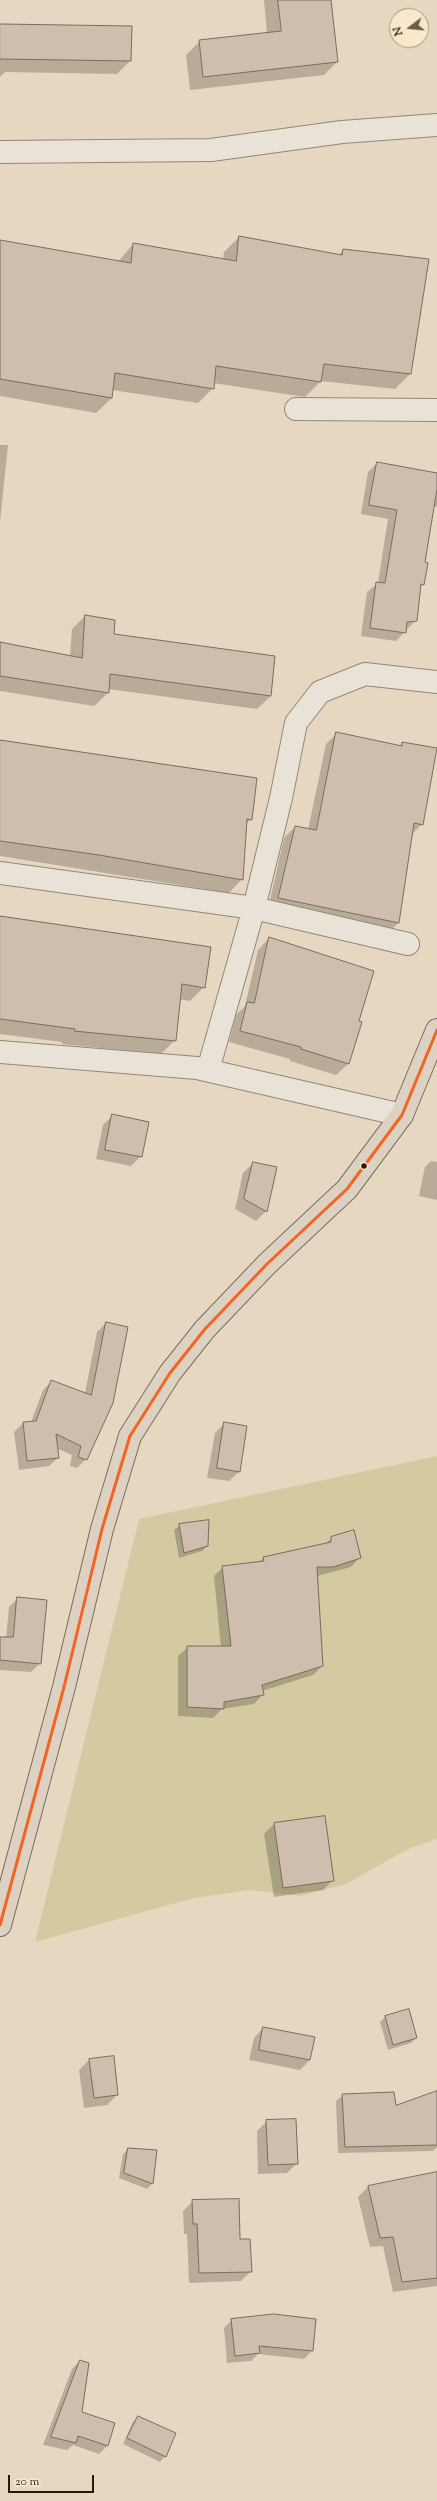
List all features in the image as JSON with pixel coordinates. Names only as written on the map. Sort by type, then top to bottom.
[{"type":"main road","points":[[0,1925],[64,1687],[102,1529],[130,1436],[170,1373],[205,1329],[267,1264],[347,1189],[402,1115],[437,1030]]},
{"type":"street","points":[[0,152],[211,150],[342,132],[437,125]]},
{"type":"street","points":[[296,409],[437,410]]},
{"type":"street","points":[[208,1070],[254,908],[281,798],[296,723],[320,692],[365,674],[437,682]]},
{"type":"street","points":[[0,873],[254,908],[408,944]]},
{"type":"street","points":[[0,1052],[197,1068],[402,1115]]},
{"type":"shaded area","points":[[437,1456],[437,1839],[410,1848],[346,1884],[300,1896],[250,1890],[194,1898],[35,1942],[139,1519]]},
{"type":"building","points":[[278,0],[331,0],[338,62],[203,77],[199,40],[281,31]]},
{"type":"building","points":[[0,24],[132,26],[131,61],[0,59]]},
{"type":"building","points":[[239,236],[342,255],[343,249],[429,259],[411,374],[324,364],[321,382],[216,366],[214,389],[115,373],[112,398],[0,379],[0,240],[131,263],[133,243],[236,261]]},
{"type":"building","points":[[377,462],[437,473],[437,489],[425,562],[428,563],[424,585],[421,584],[417,621],[407,622],[406,633],[370,628],[376,582],[385,583],[397,510],[369,505]]},
{"type":"building","points":[[85,615],[115,620],[114,634],[275,656],[271,696],[110,674],[109,693],[0,676],[0,642],[82,658]]},
{"type":"building","points":[[336,732],[402,746],[402,742],[437,748],[423,825],[414,823],[399,923],[278,898],[295,826],[316,830]]},
{"type":"building","points":[[0,740],[257,778],[252,820],[247,819],[243,880],[99,855],[0,841]]},
{"type":"building","points":[[0,916],[211,947],[205,988],[182,984],[176,1041],[74,1031],[75,1029],[0,1019]]},
{"type":"building","points":[[269,937],[374,971],[359,1021],[362,1022],[349,1064],[301,1049],[301,1047],[240,1031],[247,1002],[254,1003]]},
{"type":"building","points":[[112,1114],[149,1122],[142,1157],[105,1150]]},
{"type":"building","points":[[253,1162],[277,1167],[267,1212],[244,1199]]},
{"type":"building","points":[[106,1322],[128,1327],[113,1403],[87,1460],[78,1457],[81,1446],[56,1434],[59,1458],[27,1461],[23,1422],[36,1421],[51,1380],[91,1395]]},
{"type":"building","points":[[224,1422],[247,1426],[240,1472],[217,1468]]},
{"type":"building","points":[[209,1520],[208,1546],[184,1553],[179,1524]]},
{"type":"building","points":[[354,1530],[361,1558],[333,1567],[317,1567],[323,1666],[262,1685],[264,1695],[224,1702],[224,1709],[187,1707],[187,1646],[231,1646],[222,1566],[264,1561],[263,1557],[331,1542],[331,1537]]},
{"type":"building","points":[[17,1597],[47,1600],[41,1664],[0,1660],[0,1637],[13,1637]]},
{"type":"building","points":[[325,1816],[334,1881],[283,1888],[274,1823]]},
{"type":"building","points":[[409,2009],[417,2038],[393,2045],[385,2016]]},
{"type":"building","points":[[263,2027],[315,2037],[310,2060],[259,2050]]},
{"type":"building","points":[[114,2056],[118,2095],[94,2098],[89,2059]]},
{"type":"building","points":[[437,2091],[437,2145],[345,2147],[342,2094],[394,2092],[396,2105]]},
{"type":"building","points":[[296,2119],[298,2164],[268,2165],[266,2120]]},
{"type":"building","points":[[128,2148],[157,2150],[153,2184],[124,2173]]},
{"type":"building","points":[[437,2172],[437,2278],[402,2282],[393,2237],[380,2238],[368,2186]]},
{"type":"building","points":[[239,2199],[240,2239],[250,2239],[252,2272],[199,2273],[197,2224],[193,2224],[192,2200]]},
{"type":"building","points":[[274,2314],[316,2319],[313,2351],[259,2346],[260,2353],[235,2356],[231,2319]]},
{"type":"building","points":[[80,2360],[89,2363],[82,2412],[115,2423],[108,2446],[78,2436],[76,2443],[51,2437]]},
{"type":"building","points":[[138,2416],[176,2433],[166,2457],[127,2438]]},
{"type":"transit line","points":[[0,1925],[64,1687],[102,1529],[130,1436],[170,1373],[205,1329],[267,1264],[347,1189],[402,1115],[437,1030]]}]
